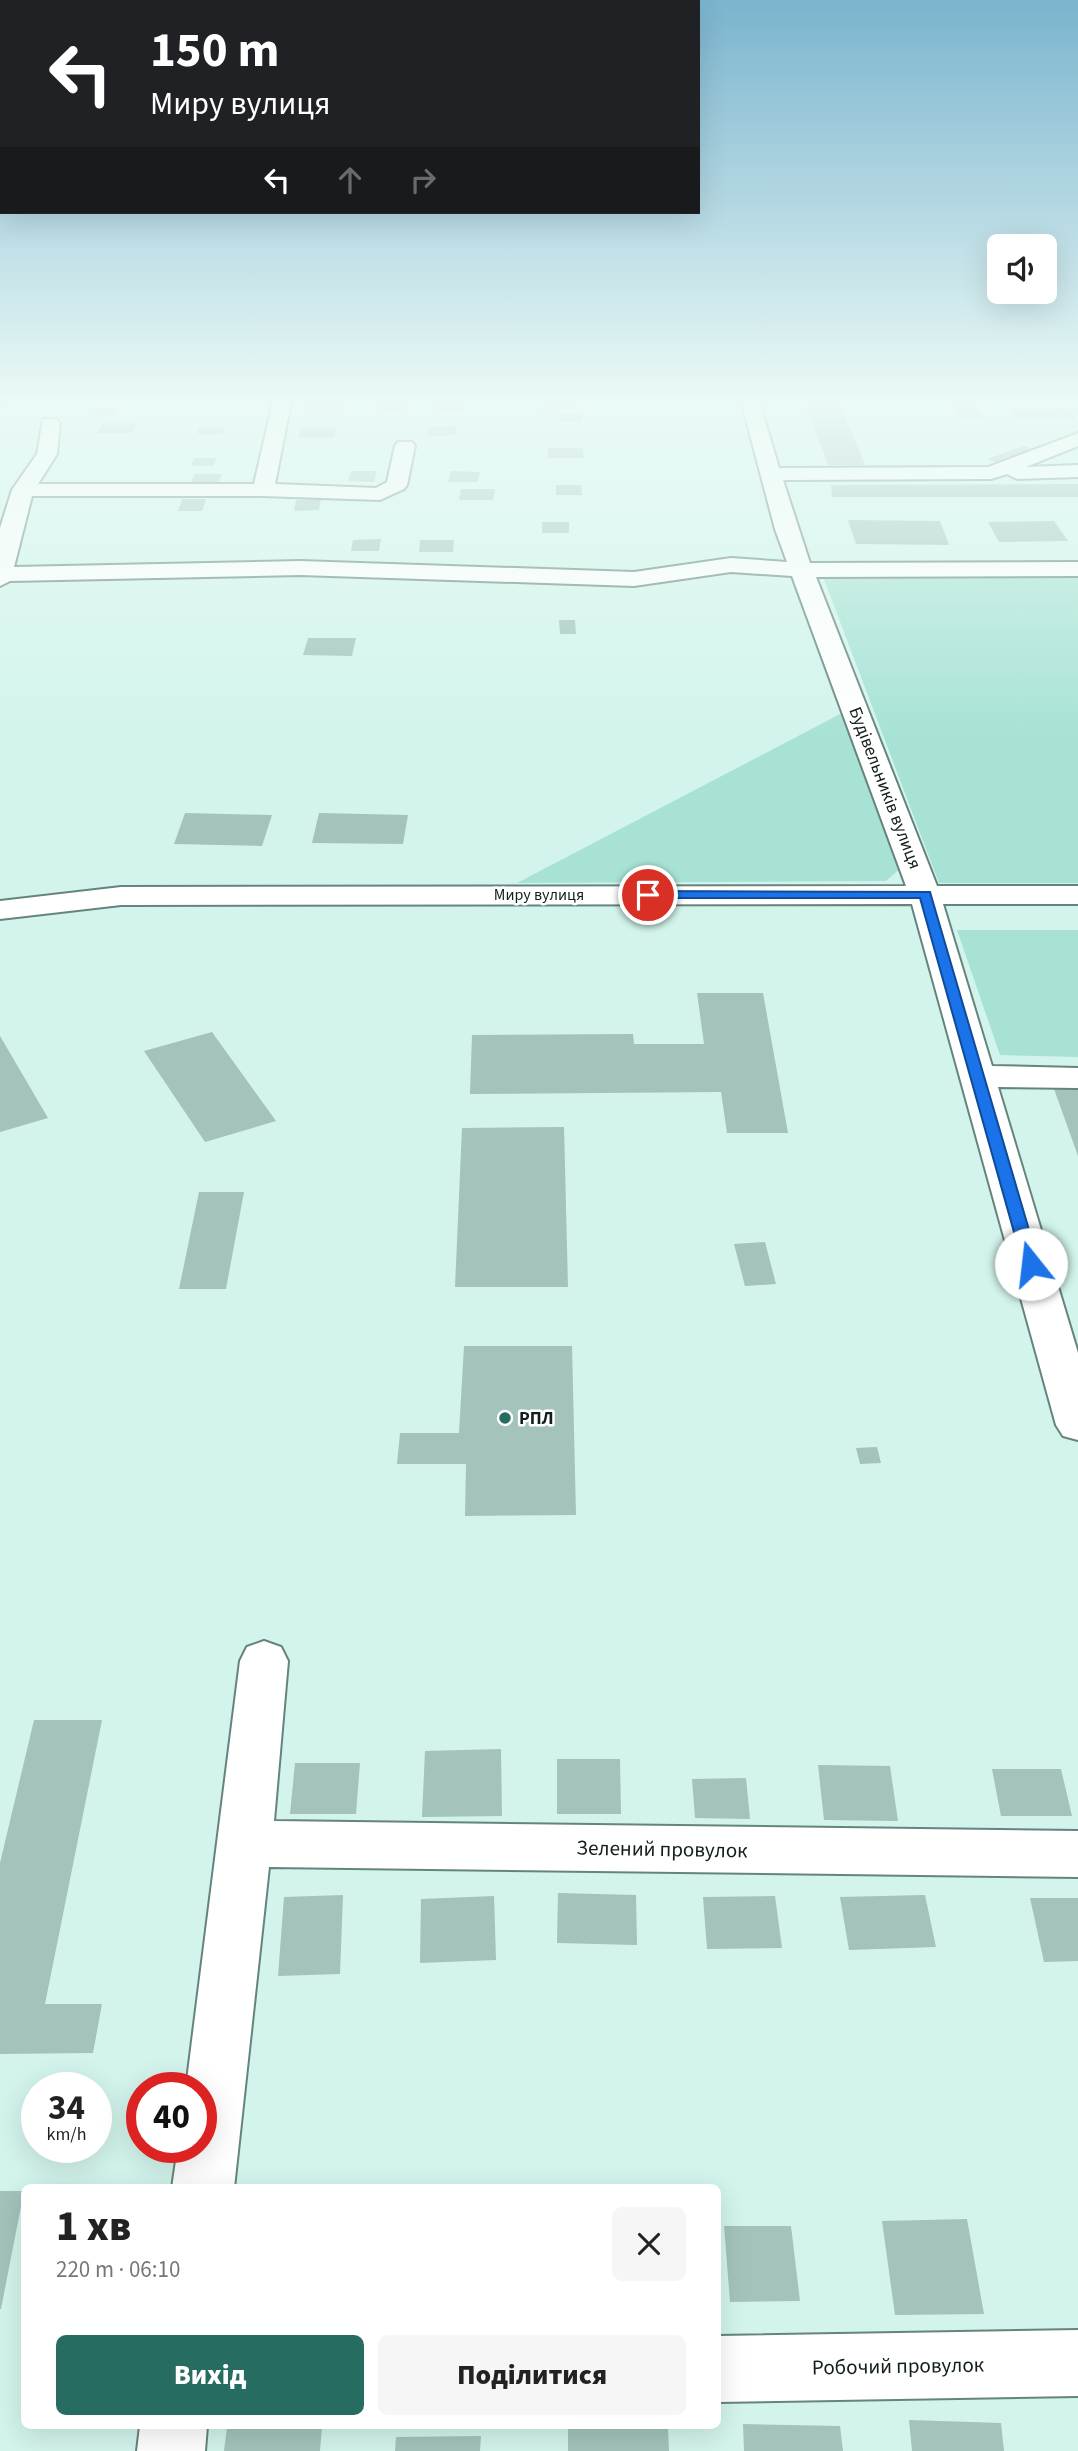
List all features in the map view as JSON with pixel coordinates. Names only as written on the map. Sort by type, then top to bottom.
[{"type":"street","points":[[14,511],[1,576],[300,568],[634,579],[731,565],[803,570],[1078,569]]},
{"type":"street","name":"Будівельників вулиця","points":[[782,511],[925,895],[1078,1425]]},
{"type":"street","name":"Миру вулиця","points":[[0,910],[121,896],[1078,895]]},
{"type":"street","points":[[977,1076],[1078,1078]]},
{"type":"street","points":[[203,2184],[245,1844],[264,1661]]},
{"type":"street","name":"Зелений провулок","points":[[245,1844],[1078,1854]]},
{"type":"street","name":"Робочий провулок","points":[[721,2370],[1078,2363]]},
{"type":"street","points":[[171,2451],[174,2429]]},
{"type":"green space","points":[[1078,573],[1078,883],[939,883],[822,574]]},
{"type":"green space","points":[[844,712],[902,867],[886,881],[517,883]]},
{"type":"green space","points":[[957,930],[1078,930],[1078,1057],[1000,1055]]},
{"type":"building","points":[[848,520],[940,521],[949,545],[856,544]]},
{"type":"building","points":[[1054,521],[1068,541],[999,542],[988,522]]},
{"type":"building","points":[[542,522],[569,522],[569,533],[542,533]]},
{"type":"building","points":[[381,539],[379,551],[351,551],[353,540]]},
{"type":"building","points":[[420,540],[454,540],[453,552],[419,552]]},
{"type":"building","points":[[559,620],[575,620],[576,634],[560,634]]},
{"type":"building","points":[[308,638],[356,638],[352,656],[303,655]]},
{"type":"building","points":[[185,813],[272,815],[262,846],[174,844]]},
{"type":"building","points":[[319,813],[408,815],[403,844],[312,843]]},
{"type":"building","points":[[697,993],[763,993],[788,1133],[727,1133],[721,1092],[470,1094],[472,1035],[633,1034],[634,1044],[704,1044]]},
{"type":"building","points":[[212,1032],[276,1121],[205,1142],[144,1051]]},
{"type":"building","points":[[0,1036],[48,1118],[0,1132]]},
{"type":"building","points":[[1054,1089],[1078,1089],[1078,1156]]},
{"type":"building","points":[[564,1127],[568,1287],[455,1287],[462,1128]]},
{"type":"building","points":[[199,1192],[244,1192],[226,1289],[179,1289]]},
{"type":"building","points":[[765,1242],[776,1284],[745,1286],[734,1244]]},
{"type":"building","points":[[464,1346],[572,1346],[576,1515],[465,1516],[466,1464],[397,1464],[400,1433],[459,1433]]},
{"type":"building","points":[[877,1447],[881,1463],[860,1464],[856,1448]]},
{"type":"building","points":[[34,1720],[102,1720],[45,2004],[102,2004],[93,2053],[0,2054],[0,1863]]},
{"type":"building","points":[[501,1749],[502,1816],[422,1817],[425,1751]]},
{"type":"building","points":[[557,1759],[620,1759],[621,1814],[557,1814]]},
{"type":"building","points":[[295,1763],[360,1763],[356,1814],[290,1814]]},
{"type":"building","points":[[818,1765],[890,1766],[898,1821],[824,1820]]},
{"type":"building","points":[[992,1769],[1061,1769],[1072,1816],[1001,1816]]},
{"type":"building","points":[[746,1778],[750,1819],[695,1818],[692,1779]]},
{"type":"building","points":[[558,1893],[636,1895],[637,1945],[557,1943]]},
{"type":"building","points":[[343,1895],[340,1974],[278,1976],[284,1897]]},
{"type":"building","points":[[925,1895],[936,1947],[849,1950],[840,1897]]},
{"type":"building","points":[[494,1896],[496,1960],[420,1963],[421,1899]]},
{"type":"building","points":[[775,1896],[782,1948],[707,1949],[703,1897]]},
{"type":"building","points":[[1030,1898],[1078,1898],[1078,1961],[1044,1962]]},
{"type":"building","points":[[0,2191],[21,2191],[21,2206],[0,2309]]},
{"type":"building","points":[[967,2219],[984,2314],[895,2315],[882,2221]]},
{"type":"building","points":[[724,2226],[791,2226],[800,2301],[730,2302]]},
{"type":"building","points":[[909,2420],[1001,2423],[1004,2451],[912,2451]]},
{"type":"building","points":[[743,2424],[840,2426],[843,2451],[744,2451]]},
{"type":"building","points":[[227,2429],[322,2429],[320,2451],[224,2451]]},
{"type":"building","points":[[568,2429],[668,2429],[669,2451],[568,2451]]},
{"type":"building","points":[[481,2436],[480,2451],[395,2451],[396,2437]]},
{"type":"place","name":"РПЛ","points":[[505,1418]]},
{"type":"route","points":[[648,895],[925,895],[1031,1264]]}]
